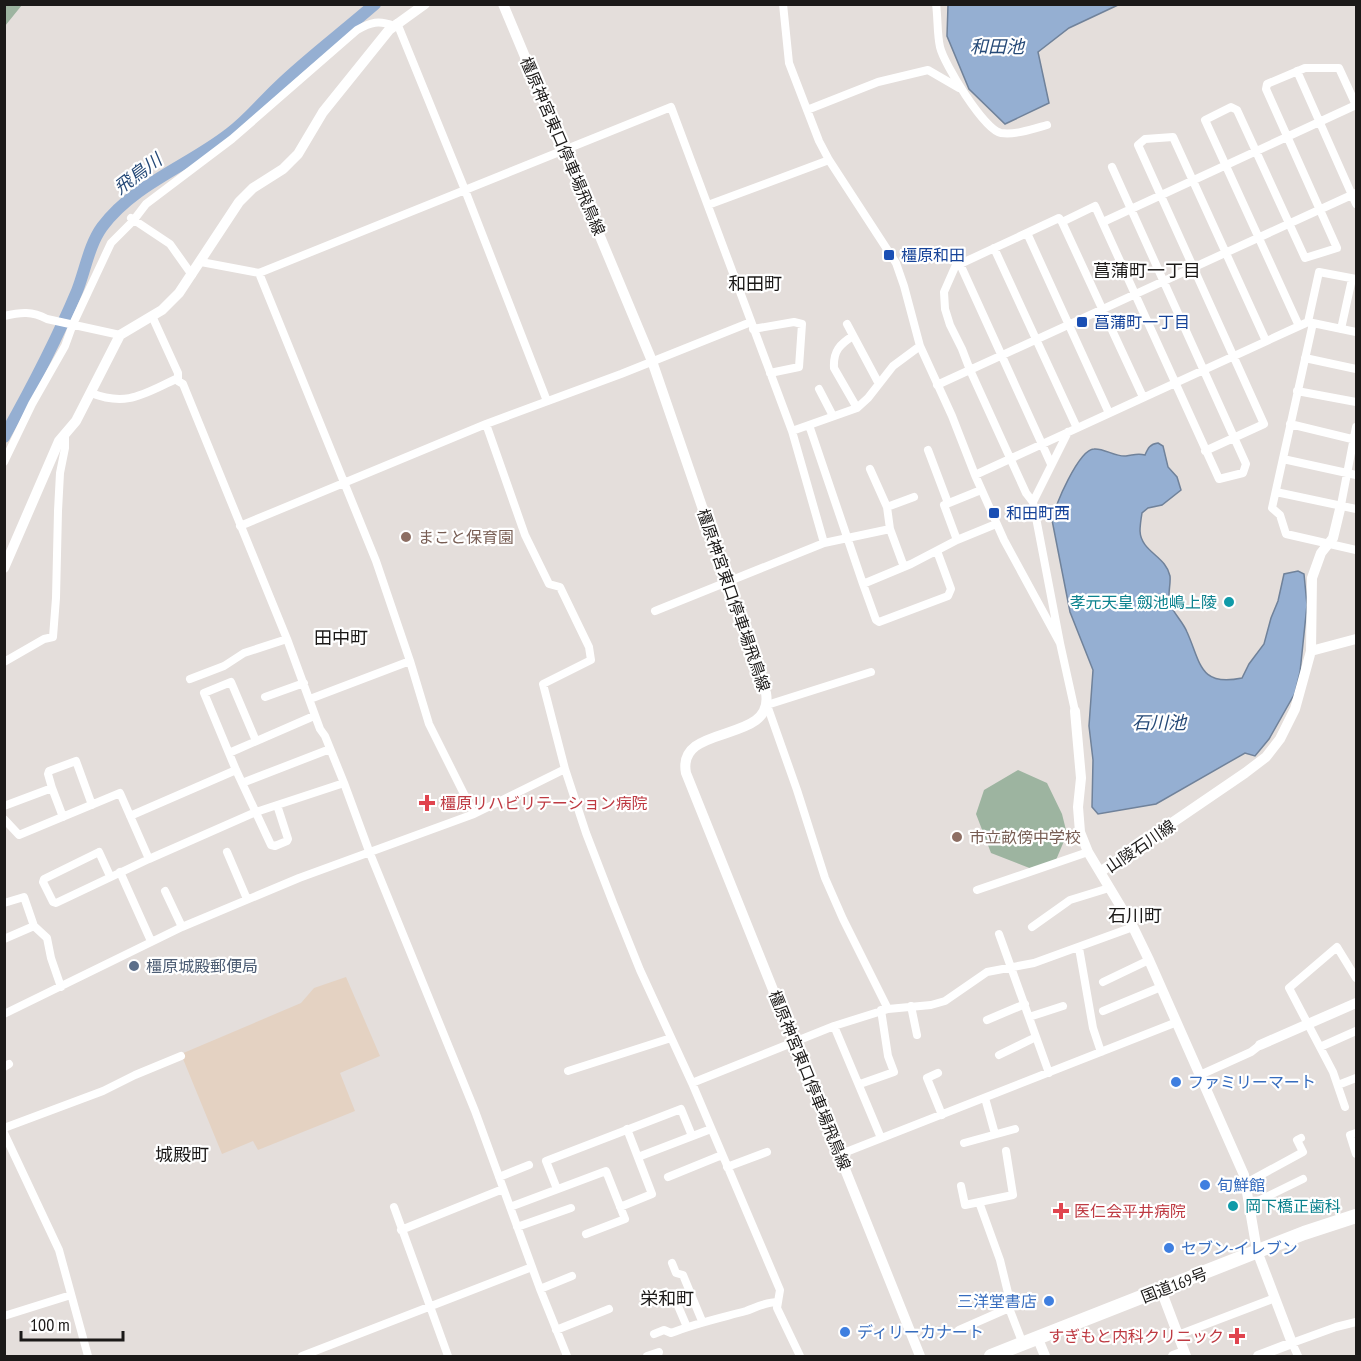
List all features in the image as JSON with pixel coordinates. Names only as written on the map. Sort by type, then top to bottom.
[{"type":"highway","name":"国道169号","points":[[991,1356],[1257,1251],[1355,1219]]},
{"type":"main road","points":[[4,568],[59,441],[76,421],[120,335],[152,316],[179,293],[239,202],[253,188],[283,169],[298,154],[323,112],[379,42],[396,24],[425,4]]},
{"type":"main road","name":"橿原神宮東口停車場飛鳥線","points":[[503,4],[652,361],[766,693],[767,705],[762,716],[752,723],[695,746],[687,756],[685,769],[920,1356]]},
{"type":"main road","name":"山陵石川線","points":[[1257,1251],[1244,1175],[1149,960],[1133,927],[1100,872],[1220,792],[1266,757],[1288,725],[1311,651],[1312,578],[1321,553],[1330,543],[1341,505]]},
{"type":"main road","points":[[1311,651],[1356,639]]},
{"type":"main road","points":[[1075,711],[1081,778],[1078,807],[1080,832],[1100,872]]},
{"type":"main road","points":[[1260,1045],[1356,1003]]},
{"type":"main road","points":[[1257,1251],[1288,1341],[1259,1356]]},
{"type":"main road","points":[[1161,1290],[1185,1354],[1173,1356]]},
{"type":"main road","points":[[1038,1339],[1045,1356]]},
{"type":"street","points":[[783,4],[789,63],[819,141],[896,263],[920,346],[981,490],[996,524],[1060,643]]},
{"type":"street","points":[[936,4],[940,47],[960,89],[989,127],[1000,133],[1047,125]]},
{"type":"street","points":[[4,462],[32,404],[65,346],[72,324],[111,243],[146,204],[232,139],[357,30],[376,22],[396,24],[465,190],[547,401]]},
{"type":"street","points":[[1103,222],[1160,195],[1225,165],[1256,151],[1287,137],[1320,122],[1356,105],[1339,68],[1305,68],[1267,84],[1266,89],[1287,137],[1337,248],[1305,258],[1289,224],[1256,151],[1237,110],[1231,107],[1205,120],[1225,165],[1258,238],[1299,326]]},
{"type":"street","points":[[807,110],[878,82],[928,70],[960,89]]},
{"type":"street","points":[[1297,71],[1354,194],[1356,204]]},
{"type":"street","points":[[201,262],[259,273],[671,107],[792,431],[824,543]]},
{"type":"street","points":[[1205,451],[1264,424],[1138,145],[1144,139],[1173,137],[1266,341]]},
{"type":"street","points":[[708,205],[829,160]]},
{"type":"street","points":[[1062,222],[1095,206],[1219,479],[1243,473],[1246,464],[1235,437],[1112,167]]},
{"type":"street","points":[[938,385],[1354,194]]},
{"type":"street","points":[[1075,711],[1033,502],[1026,493],[1010,459],[945,309],[944,292],[955,267],[1059,218],[1143,397]]},
{"type":"street","points":[[132,219],[170,244],[192,275]]},
{"type":"street","points":[[1027,233],[1109,413]]},
{"type":"street","points":[[994,248],[1077,428]]},
{"type":"street","points":[[960,264],[1051,464]]},
{"type":"street","points":[[1341,329],[1354,279],[1319,272],[1305,358],[1272,508],[1280,515],[1286,534],[1356,550]]},
{"type":"street","points":[[259,273],[376,561],[429,724],[474,814]]},
{"type":"street","points":[[4,316],[25,311],[47,319],[120,335]]},
{"type":"street","points":[[152,316],[178,373],[178,381]]},
{"type":"street","points":[[240,526],[486,424],[652,361],[752,326],[794,322],[802,324],[799,367],[770,373]]},
{"type":"street","points":[[975,475],[1299,326],[1310,322],[1356,332]]},
{"type":"street","points":[[847,324],[879,384]]},
{"type":"street","points":[[853,336],[841,343],[836,350],[834,368],[857,408]]},
{"type":"street","points":[[792,431],[862,405],[893,366],[920,346]]},
{"type":"street","points":[[1305,358],[1356,369]]},
{"type":"street","points":[[91,393],[107,400],[119,400],[131,398],[176,379],[183,384],[287,639],[310,699],[314,716],[344,783],[369,851],[475,1111],[567,1356]]},
{"type":"street","points":[[819,389],[833,416]]},
{"type":"street","points":[[1297,391],[1356,402]]},
{"type":"street","points":[[486,424],[525,535],[549,584],[560,586],[589,647],[591,660],[543,684],[586,833],[640,970],[692,1083],[780,1290],[777,1308],[800,1356]]},
{"type":"street","points":[[1290,424],[1355,439]]},
{"type":"street","points":[[809,425],[876,620],[879,622],[948,596],[951,589],[937,551]]},
{"type":"street","points":[[1341,505],[1356,427]]},
{"type":"street","points":[[1033,502],[1068,432]]},
{"type":"street","points":[[4,662],[44,639],[53,637],[60,473],[65,434]]},
{"type":"street","points":[[928,450],[948,503]]},
{"type":"street","points":[[1283,459],[1356,475]]},
{"type":"street","points":[[870,469],[887,507],[890,529],[904,567]]},
{"type":"street","points":[[957,540],[944,505],[981,490]]},
{"type":"street","points":[[1276,492],[1356,508]]},
{"type":"street","points":[[887,507],[914,497]]},
{"type":"street","points":[[863,584],[996,524]]},
{"type":"street","points":[[655,611],[824,543],[890,529]]},
{"type":"street","points":[[190,679],[224,666],[244,653],[287,639]]},
{"type":"street","points":[[310,699],[410,661]]},
{"type":"street","points":[[860,1084],[894,1072],[888,1056],[885,1009],[825,878],[767,705],[871,672]]},
{"type":"street","points":[[256,741],[231,682],[204,693],[242,783],[271,845],[275,846],[288,839],[277,805]]},
{"type":"street","points":[[265,697],[304,683]]},
{"type":"street","points":[[229,753],[314,716]]},
{"type":"street","points":[[242,783],[330,749]]},
{"type":"street","points":[[63,817],[52,788],[49,771],[76,761],[92,805]]},
{"type":"street","points":[[4,1014],[182,927],[369,851],[474,814],[566,769]]},
{"type":"street","points":[[130,816],[236,770]]},
{"type":"street","points":[[110,876],[99,852],[44,879],[43,882],[53,902],[56,903],[110,876],[256,812],[344,783]]},
{"type":"street","points":[[4,806],[52,788]]},
{"type":"street","points":[[4,819],[19,835],[120,793],[149,859]]},
{"type":"street","points":[[227,852],[248,899]]},
{"type":"street","points":[[977,890],[1088,852]]},
{"type":"street","points":[[120,872],[151,941]]},
{"type":"street","points":[[1032,927],[1070,900],[1109,888]]},
{"type":"street","points":[[165,891],[182,927]]},
{"type":"street","points":[[4,903],[24,897],[34,926],[47,938],[61,987]]},
{"type":"street","points":[[4,939],[34,926]]},
{"type":"street","points":[[692,1083],[834,1026],[885,1009],[931,1005],[945,1001],[987,972],[1034,963],[1133,927]]},
{"type":"street","points":[[999,934],[1049,1073]]},
{"type":"street","points":[[1345,1107],[1338,1085],[1289,988],[1337,947],[1356,978]]},
{"type":"street","points":[[1079,948],[1093,1028],[1101,1052]]},
{"type":"street","points":[[1103,982],[1149,960]]},
{"type":"street","points":[[1103,1011],[1161,987]]},
{"type":"street","points":[[987,1020],[1025,1004]]},
{"type":"street","points":[[911,1006],[917,1035]]},
{"type":"street","points":[[1029,1017],[1063,1006]]},
{"type":"street","points":[[840,1154],[1177,1022]]},
{"type":"street","points":[[834,1026],[881,1138]]},
{"type":"street","points":[[1320,1047],[1356,1031]]},
{"type":"street","points":[[999,1055],[1036,1037]]},
{"type":"street","points":[[568,1071],[671,1038]]},
{"type":"street","points":[[1200,1075],[1251,1052],[1260,1045]]},
{"type":"street","points":[[4,1128],[103,1091],[135,1074],[181,1056]]},
{"type":"street","points":[[938,1073],[927,1077],[942,1115]]},
{"type":"street","points":[[1338,1085],[1356,1078]]},
{"type":"street","points":[[984,1098],[995,1134]]},
{"type":"street","points":[[557,1190],[546,1161],[681,1109],[692,1136]]},
{"type":"street","points":[[620,1207],[652,1194],[627,1129]]},
{"type":"street","points":[[638,1157],[711,1129]]},
{"type":"street","points":[[964,1143],[1015,1129]]},
{"type":"street","points":[[1356,1133],[1350,1135],[1356,1154]]},
{"type":"street","points":[[4,1134],[59,1250],[88,1356]]},
{"type":"street","points":[[1246,1183],[1303,1152],[1297,1140],[1301,1138]]},
{"type":"street","points":[[961,1186],[965,1205],[1013,1195],[1006,1151]]},
{"type":"street","points":[[727,1167],[767,1152]]},
{"type":"street","points":[[668,1177],[722,1155]]},
{"type":"street","points":[[499,1177],[529,1165]]},
{"type":"street","points":[[510,1207],[606,1171],[625,1220],[586,1234]]},
{"type":"street","points":[[1250,1203],[1303,1179]]},
{"type":"street","points":[[401,1230],[503,1189]]},
{"type":"street","points":[[979,1202],[999,1260],[1010,1301],[1009,1308],[1023,1344]]},
{"type":"street","points":[[394,1207],[448,1356]]},
{"type":"street","points":[[517,1227],[572,1208]]},
{"type":"street","points":[[672,1263],[676,1273],[683,1275],[702,1322]]},
{"type":"street","points":[[302,1356],[532,1267]]},
{"type":"street","points":[[540,1289],[572,1276]]},
{"type":"street","points":[[4,1316],[71,1295]]},
{"type":"street","points":[[1178,1335],[1275,1298]]},
{"type":"street","points":[[654,1334],[664,1330],[671,1333],[769,1302],[778,1302]]},
{"type":"street","points":[[678,1306],[687,1327]]},
{"type":"street","points":[[959,1330],[1009,1308]]},
{"type":"street","points":[[556,1330],[609,1309]]},
{"type":"street","points":[[1298,1356],[1288,1341],[1356,1322]]},
{"type":"street","points":[[647,1356],[659,1352]]},
{"type":"shaded area","points":[[346,977],[380,1056],[340,1073],[355,1111],[258,1150],[253,1141],[222,1154],[181,1054],[301,1003],[314,988]]},
{"type":"green space","points":[[4,5],[22,5],[5,26],[4,26]]},
{"type":"green space","points":[[1018,770],[1047,783],[1062,814],[1067,834],[1056,860],[1032,869],[991,853],[976,814],[984,790]]},
{"type":"water","name":"和田池","points":[[948,4],[1118,5],[1069,28],[1038,52],[1049,103],[1005,124],[969,89],[947,36]]},
{"type":"water","name":"石川池","points":[[1158,443],[1163,446],[1168,467],[1177,477],[1181,490],[1162,505],[1148,508],[1142,513],[1141,538],[1168,569],[1170,604],[1185,628],[1199,663],[1209,676],[1217,679],[1242,678],[1264,644],[1284,574],[1298,571],[1304,574],[1307,605],[1300,672],[1295,693],[1269,739],[1255,756],[1245,753],[1156,804],[1098,814],[1092,807],[1093,760],[1089,726],[1093,670],[1070,612],[1052,520],[1068,480],[1081,458],[1088,452],[1098,449],[1122,456],[1145,455],[1153,444]]},
{"type":"waterway","name":"飛鳥川","points":[[4,437],[61,328],[102,227],[115,212],[145,187],[236,129],[289,76],[375,4]]},
{"type":"place","name":"橿原和田","points":[[889,255]]},
{"type":"place","name":"菖蒲町一丁目","points":[[1082,322]]},
{"type":"place","name":"和田町西","points":[[994,513]]},
{"type":"place","name":"まこと保育園","points":[[406,537]]},
{"type":"place","name":"孝元天皇 劔池嶋上陵","points":[[1229,602]]},
{"type":"place","name":"橿原リハビリテーション病院","points":[[427,803]]},
{"type":"place","name":"市立畝傍中学校","points":[[957,837]]},
{"type":"place","name":"橿原城殿郵便局","points":[[134,966]]},
{"type":"place","name":"ファミリーマート","points":[[1176,1082]]},
{"type":"place","name":"旬鮮館","points":[[1205,1185]]},
{"type":"place","name":"岡下橋正歯科","points":[[1233,1206]]},
{"type":"place","name":"医仁会平井病院","points":[[1061,1211]]},
{"type":"place","name":"セブン-イレブン","points":[[1169,1248]]},
{"type":"place","name":"三洋堂書店","points":[[1049,1301]]},
{"type":"place","name":"ディリーカナート","points":[[845,1332]]},
{"type":"place","name":"すぎもと内科クリニック","points":[[1237,1336]]},
{"type":"district","name":"菖蒲町一丁目","points":[[1147,271]]},
{"type":"district","name":"和田町","points":[[755,284]]},
{"type":"district","name":"田中町","points":[[341,638]]},
{"type":"district","name":"石川町","points":[[1135,916]]},
{"type":"district","name":"城殿町","points":[[182,1155]]},
{"type":"district","name":"栄和町","points":[[667,1299]]}]
